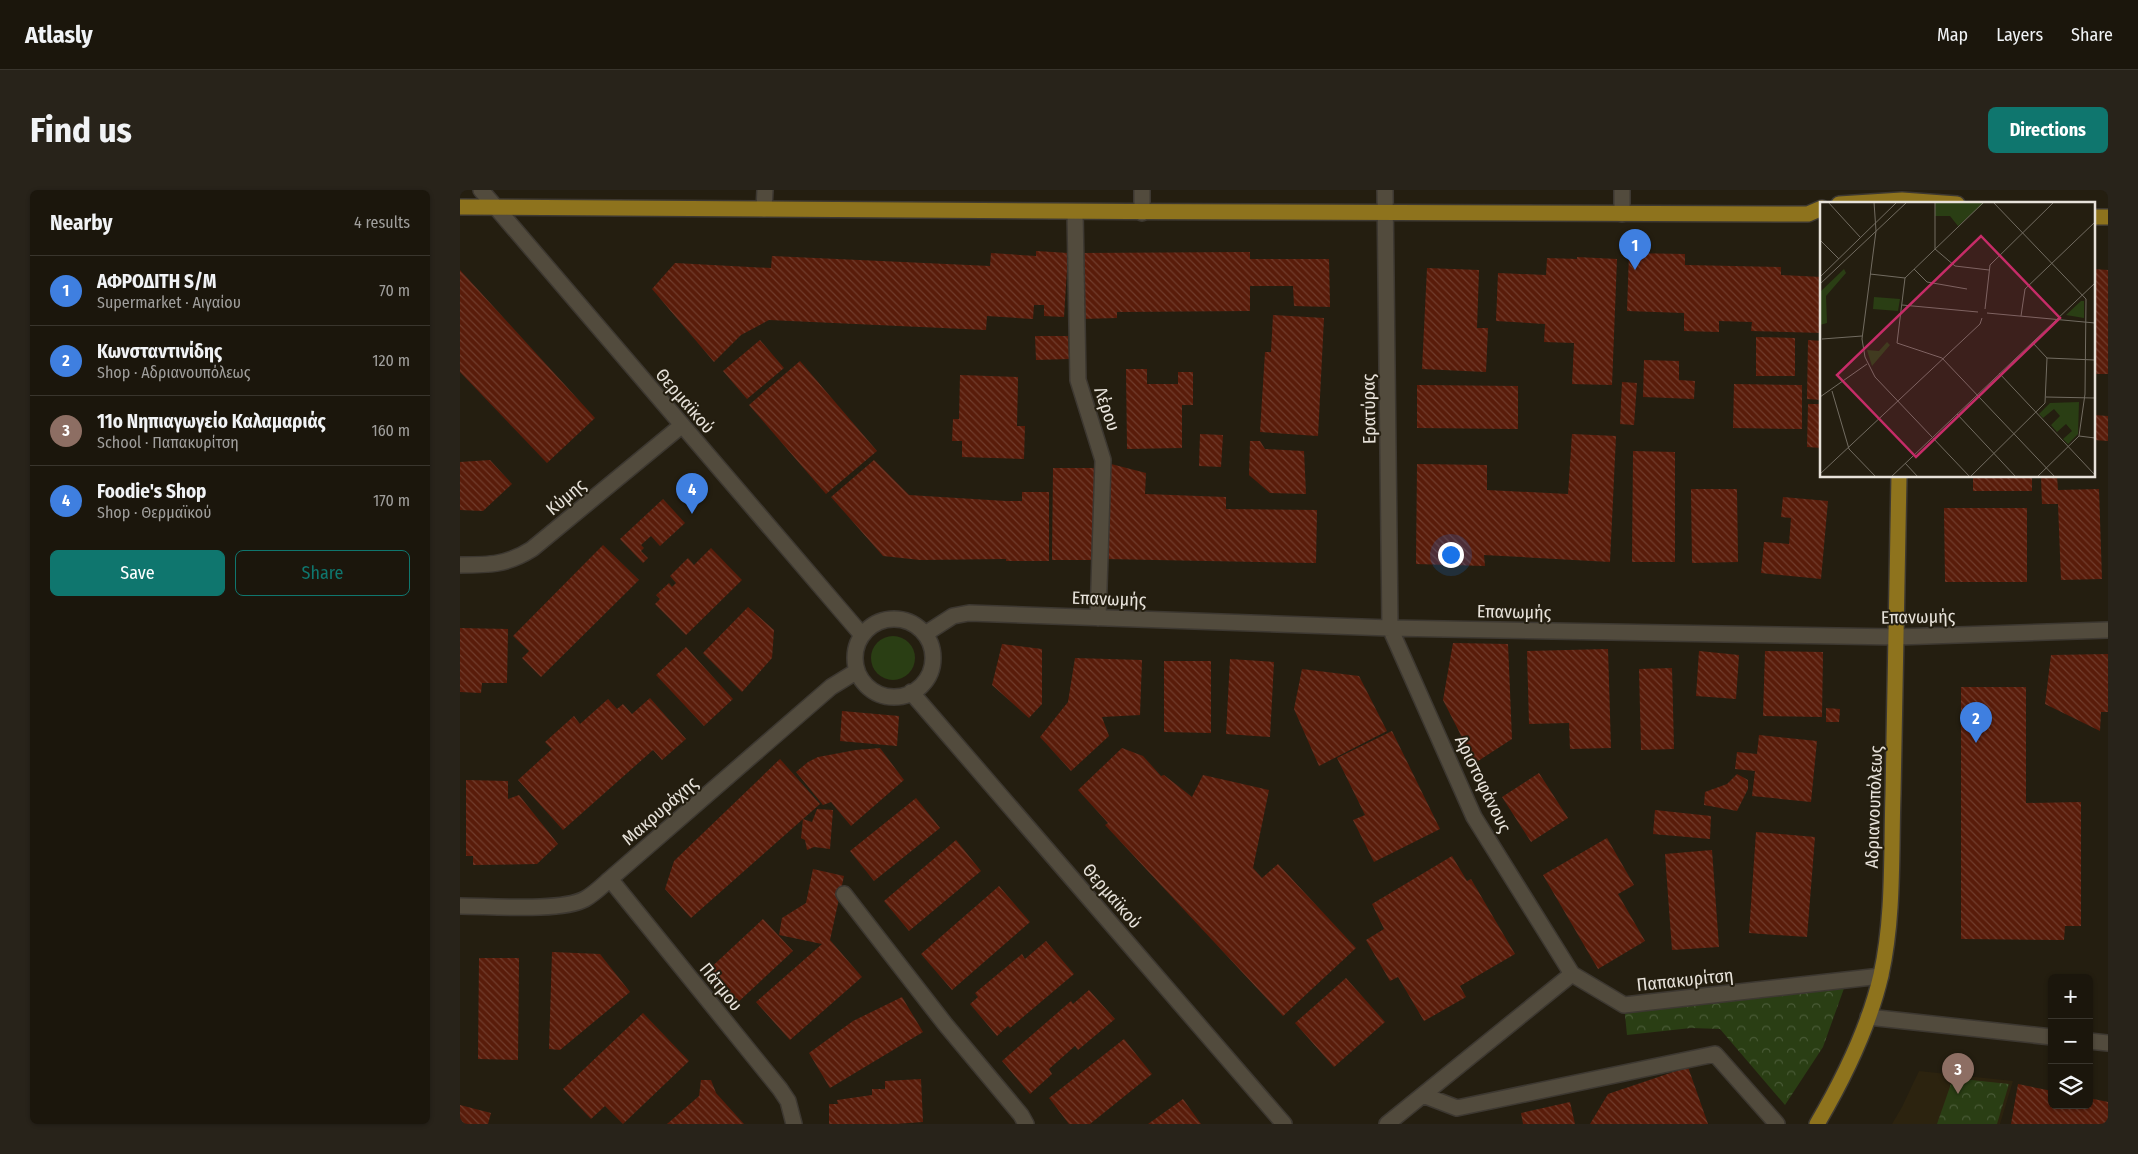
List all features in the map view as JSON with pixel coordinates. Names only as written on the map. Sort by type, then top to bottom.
[{"type":"main road","points":[[1860,202],[1902,198],[1939,202]]},
{"type":"main road","points":[[460,207],[1075,212],[1817,214]]},
{"type":"main road","name":"Αδριανουπόλεως","points":[[1817,1124],[1842,1080],[1868,1016],[1881,976],[1886,943],[1890,897],[1899,478]]},
{"type":"street","name":"Θερμαϊκού","points":[[481,190],[681,426],[862,635]]},
{"type":"street","points":[[764,210],[765,190]]},
{"type":"street","points":[[1142,190],[1142,212]]},
{"type":"street","name":"Ερατύρας","points":[[1385,190],[1390,628]]},
{"type":"street","points":[[1622,190],[1622,214]]},
{"type":"street","name":"Λέρου","points":[[1075,212],[1078,380],[1103,460],[1098,618]]},
{"type":"street","name":"Κύμης","points":[[460,564],[504,563],[526,553],[681,426]]},
{"type":"street","name":"Επανωμής","points":[[925,634],[953,616],[962,613],[1390,628],[1897,637],[2108,630]]},
{"type":"street","points":[[889,619],[903,620],[915,625],[925,634],[933,657],[931,670],[926,680],[912,692],[896,697],[885,696],[874,692],[865,684],[855,664],[855,652],[862,635],[877,623],[889,619]]},
{"type":"street","name":"Αριστοφάνους","points":[[1390,628],[1474,817],[1572,974]]},
{"type":"street","name":"Μακρυράχης","points":[[460,906],[570,904],[584,899],[610,879],[831,687],[857,671]]},
{"type":"street","name":"Θερμαϊκού","points":[[912,692],[1284,1124]]},
{"type":"street","name":"Πάτμου","points":[[610,879],[780,1089],[788,1101],[794,1124]]},
{"type":"street","points":[[844,894],[945,1024],[1021,1115],[1026,1124]]},
{"type":"street","points":[[1387,1124],[1572,974]]},
{"type":"street","name":"Παπακυρίτση","points":[[1572,974],[1624,1005],[1881,976]]},
{"type":"street","points":[[1868,1016],[2048,1037]]},
{"type":"street","points":[[2093,1041],[2108,1043]]},
{"type":"street","points":[[1423,1095],[1457,1108],[1715,1054],[1777,1124]]},
{"type":"shaded area","points":[[1919,1071],[2013,1081],[2000,1124],[1892,1124]]},
{"type":"green space","points":[[893,636],[905,640],[911,646],[915,658],[911,670],[905,676],[893,680],[881,676],[875,670],[871,658],[875,646],[881,640]]},
{"type":"green space","points":[[1847,980],[1823,1047],[1785,1105],[1720,1029],[1691,1028],[1627,1035],[1624,1005]]},
{"type":"green space","points":[[1953,1078],[2009,1084],[1997,1124],[1937,1124]]},
{"type":"building","points":[[1036,251],[1068,253],[1064,317],[1044,316],[1044,305],[1034,305],[1033,319],[987,316],[986,330],[769,320],[741,335],[714,362],[652,289],[675,263],[771,268],[772,256],[990,266],[991,253],[1036,256]]},
{"type":"building","points":[[1250,252],[1250,259],[1329,259],[1330,307],[1294,306],[1293,286],[1250,286],[1250,311],[1117,312],[1117,318],[1081,319],[1080,253]]},
{"type":"building","points":[[1629,253],[1685,254],[1685,265],[1781,267],[1781,275],[1820,277],[1820,333],[1751,331],[1752,322],[1719,321],[1719,332],[1684,331],[1684,313],[1627,311]]},
{"type":"building","points":[[1577,257],[1617,259],[1612,385],[1572,384],[1574,343],[1544,342],[1545,324],[1496,321],[1498,273],[1546,275],[1547,258],[1577,259]]},
{"type":"building","points":[[1427,268],[1479,270],[1477,328],[1488,328],[1486,372],[1422,369]]},
{"type":"building","points":[[2096,269],[2108,270],[2108,374],[2096,374]]},
{"type":"building","points":[[460,270],[595,418],[547,463],[460,372]]},
{"type":"building","points":[[1273,315],[1324,318],[1318,436],[1260,432],[1265,352],[1271,352]]},
{"type":"building","points":[[1035,336],[1068,336],[1069,359],[1036,360]]},
{"type":"building","points":[[1756,337],[1795,338],[1795,376],[1756,376]]},
{"type":"building","points":[[760,340],[784,368],[747,399],[723,371]]},
{"type":"building","points":[[1808,340],[1820,341],[1820,400],[1807,399]]},
{"type":"building","points":[[1644,360],[1679,361],[1679,380],[1695,381],[1694,399],[1643,397]]},
{"type":"building","points":[[800,361],[877,451],[826,494],[749,405]]},
{"type":"building","points":[[1126,369],[1147,369],[1147,384],[1178,384],[1178,372],[1193,372],[1193,405],[1182,405],[1182,448],[1127,449]]},
{"type":"building","points":[[960,375],[1018,377],[1017,426],[1025,426],[1024,459],[962,457],[962,441],[952,441],[953,419],[959,419]]},
{"type":"building","points":[[1622,382],[1637,383],[1634,425],[1620,424]]},
{"type":"building","points":[[1734,384],[1802,385],[1802,429],[1733,428]]},
{"type":"building","points":[[1417,385],[1518,386],[1518,429],[1417,428]]},
{"type":"building","points":[[1808,404],[1820,404],[1820,448],[1807,447]]},
{"type":"building","points":[[2096,415],[2108,416],[2108,441],[2096,440]]},
{"type":"building","points":[[1200,434],[1223,435],[1221,467],[1199,466]]},
{"type":"building","points":[[1572,434],[1616,436],[1610,562],[1484,555],[1485,566],[1416,564],[1417,464],[1487,465],[1487,490],[1568,494]]},
{"type":"building","points":[[1250,441],[1260,441],[1265,449],[1304,451],[1306,494],[1270,493],[1249,475]]},
{"type":"building","points":[[1633,451],[1675,452],[1675,562],[1632,562]]},
{"type":"building","points":[[490,460],[512,484],[483,511],[460,510],[460,462]]},
{"type":"building","points":[[874,460],[909,495],[1022,501],[1022,492],[1049,492],[1049,561],[1006,561],[1006,559],[920,560],[883,556],[831,497]]},
{"type":"building","points":[[1111,464],[1146,473],[1145,494],[1226,497],[1226,509],[1317,510],[1316,563],[1104,559],[1106,467]]},
{"type":"building","points":[[1053,468],[1099,468],[1096,560],[1052,560]]},
{"type":"building","points":[[1973,478],[2032,478],[2032,491],[1973,491]]},
{"type":"building","points":[[2041,478],[2057,478],[2058,490],[2099,489],[2102,579],[2061,580],[2058,504],[2042,504]]},
{"type":"building","points":[[1691,489],[1737,489],[1738,562],[1692,563]]},
{"type":"building","points":[[1783,497],[1828,501],[1821,579],[1761,573],[1764,542],[1789,544],[1791,518],[1781,517]]},
{"type":"building","points":[[663,499],[685,523],[660,546],[651,536],[641,545],[644,548],[641,551],[648,558],[643,563],[620,539]]},
{"type":"building","points":[[1944,508],[2027,508],[2027,582],[1945,582]]},
{"type":"building","points":[[603,545],[639,580],[541,677],[522,658],[529,651],[513,636]]},
{"type":"building","points":[[711,548],[742,580],[686,635],[655,604],[660,599],[656,595],[669,583],[672,587],[676,583],[670,576],[688,558],[694,565]]},
{"type":"building","points":[[748,607],[774,630],[772,658],[742,692],[703,653]]},
{"type":"building","points":[[460,628],[508,629],[507,683],[482,683],[481,693],[460,692]]},
{"type":"building","points":[[1453,643],[1508,644],[1512,739],[1475,763],[1443,700]]},
{"type":"building","points":[[1002,644],[1042,649],[1042,704],[1029,718],[992,685]]},
{"type":"building","points":[[686,647],[733,699],[704,726],[656,675]]},
{"type":"building","points":[[1608,649],[1611,748],[1570,749],[1569,723],[1529,724],[1527,651]]},
{"type":"building","points":[[1699,651],[1739,655],[1736,699],[1696,696]]},
{"type":"building","points":[[1765,651],[1823,652],[1822,717],[1763,716]]},
{"type":"building","points":[[2108,654],[2108,712],[2101,712],[2100,731],[2045,704],[2051,655]]},
{"type":"building","points":[[1075,658],[1142,660],[1140,715],[1102,717],[1109,736],[1071,771],[1040,737],[1068,702]]},
{"type":"building","points":[[1230,659],[1274,662],[1270,737],[1226,734]]},
{"type":"building","points":[[1164,661],[1211,661],[1211,733],[1164,732]]},
{"type":"building","points":[[1672,668],[1674,749],[1641,750],[1639,669]]},
{"type":"building","points":[[1302,669],[1359,676],[1387,731],[1319,766],[1294,709]]},
{"type":"building","points":[[1961,687],[2026,687],[2026,803],[2081,802],[2081,926],[2065,926],[2064,940],[1961,939]]},
{"type":"building","points":[[650,698],[686,739],[662,760],[653,750],[563,830],[518,780],[552,749],[545,742],[574,716],[580,724],[608,699],[617,709],[623,704],[632,714]]},
{"type":"building","points":[[1826,708],[1840,709],[1839,722],[1826,722]]},
{"type":"building","points":[[842,711],[899,716],[897,746],[840,741]]},
{"type":"building","points":[[1392,731],[1440,829],[1374,862],[1353,820],[1365,815],[1337,758]]},
{"type":"building","points":[[1759,735],[1817,741],[1811,802],[1752,796],[1755,771],[1735,769],[1737,752],[1757,754]]},
{"type":"building","points":[[880,748],[904,780],[851,826],[831,802],[823,805],[796,772],[808,762],[818,757]]},
{"type":"building","points":[[1122,748],[1143,756],[1161,776],[1164,775],[1192,797],[1203,775],[1269,790],[1253,868],[1262,878],[1278,864],[1356,948],[1283,1016],[1105,825],[1108,823],[1078,790]]},
{"type":"building","points":[[780,759],[820,804],[691,918],[665,889],[674,861]]},
{"type":"building","points":[[1539,773],[1568,818],[1531,842],[1502,797]]},
{"type":"building","points":[[1737,774],[1748,780],[1748,789],[1737,811],[1704,805],[1705,792],[1727,784]]},
{"type":"building","points":[[466,780],[508,781],[508,799],[519,795],[558,844],[537,864],[473,865],[473,856],[466,856]]},
{"type":"building","points":[[916,798],[940,828],[874,881],[850,851]]},
{"type":"building","points":[[817,809],[833,810],[830,849],[814,847],[807,850],[805,840],[801,838],[803,819],[812,822]]},
{"type":"building","points":[[1655,810],[1711,816],[1710,839],[1653,834]]},
{"type":"building","points":[[1756,832],[1815,837],[1807,937],[1749,933]]},
{"type":"building","points":[[1607,838],[1634,885],[1618,894],[1645,941],[1598,969],[1543,875]]},
{"type":"building","points":[[956,840],[981,871],[909,931],[884,901]]},
{"type":"building","points":[[1712,850],[1719,947],[1672,950],[1665,854]]},
{"type":"building","points":[[1452,856],[1467,881],[1471,879],[1515,954],[1460,986],[1466,997],[1424,1021],[1398,977],[1390,981],[1366,940],[1384,929],[1372,904]]},
{"type":"building","points":[[813,869],[844,876],[830,940],[862,977],[790,1040],[756,1002],[822,944],[779,935],[782,918],[806,903]]},
{"type":"building","points":[[999,886],[1030,922],[952,990],[921,954]]},
{"type":"building","points":[[763,919],[793,951],[735,1005],[705,973]]},
{"type":"building","points":[[1046,941],[1074,974],[1010,1028],[1008,1026],[997,1036],[970,1004],[978,997],[975,993],[1022,954],[1025,959]]},
{"type":"building","points":[[552,952],[600,954],[630,992],[560,1050],[549,1049]]},
{"type":"building","points":[[479,958],[519,958],[518,1060],[478,1059]]},
{"type":"building","points":[[1346,978],[1385,1022],[1334,1067],[1295,1023]]},
{"type":"building","points":[[1089,990],[1115,1019],[1078,1050],[1075,1046],[1049,1069],[1052,1074],[1030,1094],[1002,1061],[1071,1001],[1073,1004]]},
{"type":"building","points":[[902,997],[923,1032],[830,1088],[809,1053],[853,1021]]},
{"type":"building","points":[[643,1013],[689,1061],[623,1124],[605,1106],[591,1119],[563,1089]]},
{"type":"building","points":[[1124,1039],[1152,1074],[1090,1124],[1069,1124],[1049,1098]]},
{"type":"building","points":[[1688,1067],[1708,1124],[1590,1124],[1608,1094]]},
{"type":"building","points":[[921,1079],[923,1122],[829,1124],[829,1104],[838,1104],[837,1100],[872,1095],[872,1089],[885,1089],[885,1081]]},
{"type":"building","points":[[701,1080],[711,1080],[716,1093],[744,1124],[667,1124],[699,1096]]},
{"type":"building","points":[[2018,1084],[2048,1090],[2048,1109],[2093,1109],[2093,1099],[2108,1102],[2108,1124],[2011,1124]]},
{"type":"building","points":[[1183,1099],[1201,1124],[1148,1124]]},
{"type":"building","points":[[1570,1102],[1575,1124],[1523,1124],[1521,1113]]},
{"type":"building","points":[[460,1105],[491,1113],[488,1124],[460,1124]]},
{"type":"place","name":"ΑΦΡΟΔΙΤΗ S/M","points":[[1635,270]]},
{"type":"place","name":"Foodie's Shop","points":[[692,514]]},
{"type":"place","name":"Κωνσταντινίδης","points":[[1976,743]]},
{"type":"place","name":"11ο Νηπιαγωγείο Καλαμαριάς","points":[[1958,1094]]}]
